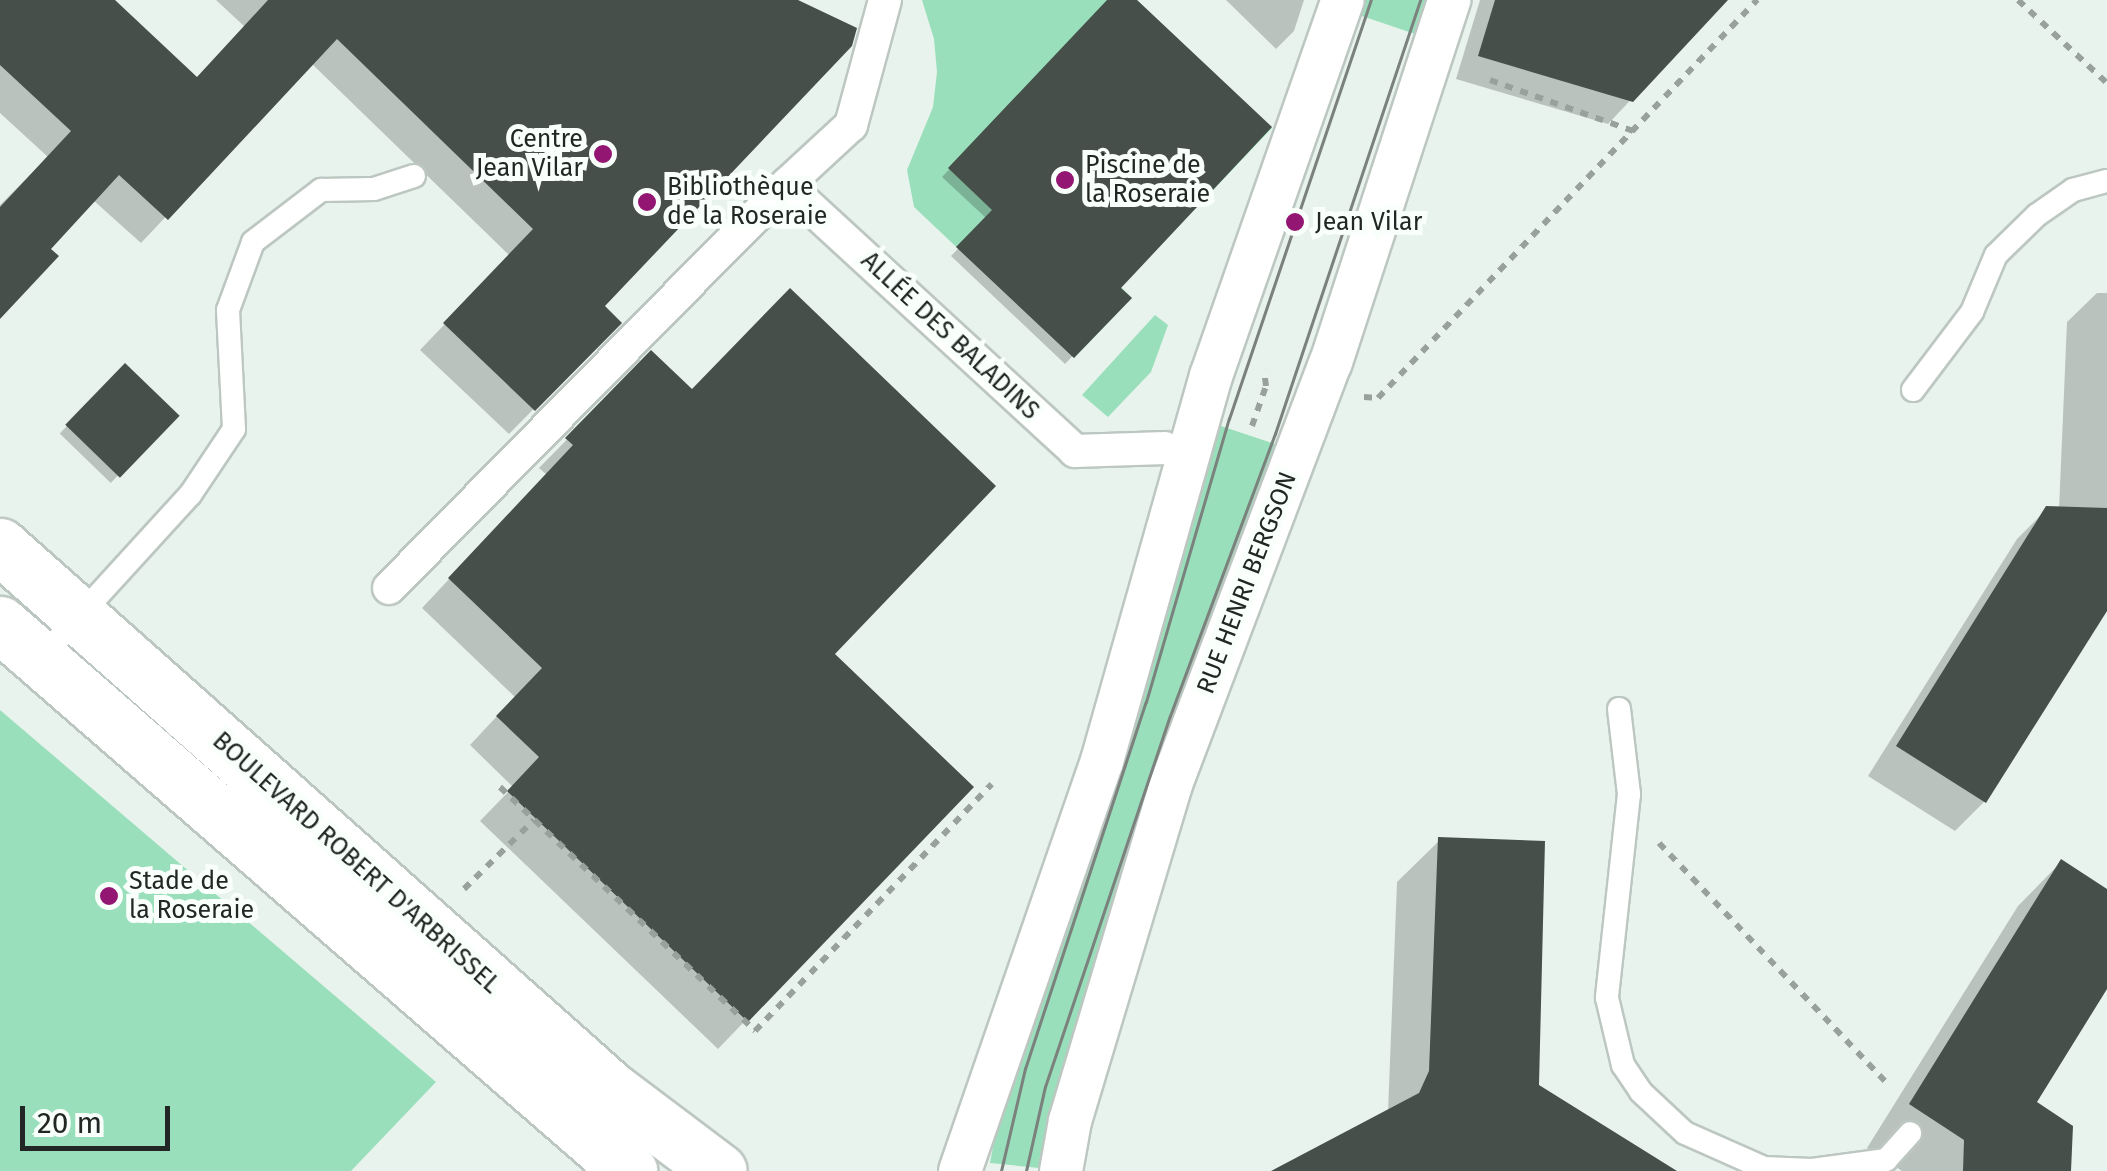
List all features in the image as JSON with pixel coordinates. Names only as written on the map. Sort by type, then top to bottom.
[{"type":"street","points":[[390,588],[786,185],[851,124],[885,0]]},
{"type":"street","points":[[960,1171],[1102,760],[1211,376],[1343,0]]},
{"type":"street","name":"RUE HENRI BERGSON","points":[[1061,1171],[1070,1121],[1170,787],[1331,362],[1449,0]]},
{"type":"street","name":"ALLÉE DES BALADINS","points":[[786,185],[1074,450],[1166,448]]},
{"type":"street","name":"BOULEVARD ROBERT D'ARBRISSEL","points":[[0,546],[610,1089],[718,1171]]},
{"type":"street","name":"BOULEVARD ROBERT D'ARBRISSEL","points":[[20,642],[629,1171]]},
{"type":"lane","points":[[20,642],[78,615],[190,495],[234,429],[228,310],[252,242],[321,190],[374,188],[414,176]]},
{"type":"lane","points":[[1913,390],[1972,312],[1996,255],[2037,215],[2073,190],[2107,181]]},
{"type":"lane","points":[[1619,709],[1627,810],[1607,998],[1623,1065],[1640,1092],[1685,1133],[1764,1168],[1812,1170],[1886,1160],[1910,1133]]},
{"type":"path","points":[[1353,396],[1378,398],[1757,0]]},
{"type":"path","points":[[2018,0],[2107,83]]},
{"type":"path","points":[[1490,80],[1633,130]]},
{"type":"path","points":[[1252,426],[1266,386],[1264,365]]},
{"type":"path","points":[[500,787],[754,1031],[992,784]]},
{"type":"path","points":[[1627,810],[1890,1086]]},
{"type":"path","points":[[425,926],[534,820]]},
{"type":"green space","name":"Piscine de la Roseraie","points":[[922,0],[1137,0],[1272,128],[1121,287],[1132,298],[1074,358],[914,207],[907,170],[933,107],[937,72],[934,39]]},
{"type":"green space","points":[[1358,0],[1432,0],[1421,36],[1353,13]]},
{"type":"green space","points":[[1155,315],[1168,325],[1151,372],[1108,417],[1082,395]]},
{"type":"green space","points":[[1215,424],[1284,447],[1177,730],[1065,1065],[1039,1168],[990,1163],[996,1130]]},
{"type":"green space","name":"Stade de la Roseraie","points":[[0,710],[436,1082],[351,1171],[0,1171]]},
{"type":"building","name":"Centre Jean Vilar","points":[[0,0],[115,0],[197,77],[268,0],[798,0],[857,28],[852,46],[605,306],[622,323],[535,411],[443,323],[533,229],[337,39],[168,220],[119,175],[51,249],[59,256],[0,319],[0,207],[71,131],[0,65]]},
{"type":"building","name":"Piscine de la Roseraie","points":[[1107,0],[1137,0],[1272,127],[1121,288],[1132,298],[1074,358],[956,247],[992,210],[948,168]]},
{"type":"building","points":[[1495,0],[1728,0],[1633,102],[1478,56]]},
{"type":"building","points":[[790,288],[996,486],[835,654],[974,787],[748,1022],[507,791],[539,757],[496,716],[542,668],[448,578],[573,445],[565,438],[651,350],[692,389]]},
{"type":"building","points":[[125,363],[180,416],[120,478],[65,425]]},
{"type":"building","points":[[2046,506],[2107,508],[2107,611],[1986,803],[1896,746]]},
{"type":"building","points":[[1438,837],[1545,841],[1539,1085],[1677,1171],[1271,1171],[1419,1093],[1429,1071]]},
{"type":"building","points":[[2061,859],[2107,889],[2107,989],[2037,1102],[2073,1126],[2071,1171],[1963,1171],[1964,1140],[1909,1104]]},
{"type":"tram line","points":[[1001,1171],[1025,1069],[1146,702],[1229,419],[1371,0]]},
{"type":"tram line","points":[[1026,1171],[1045,1087],[1170,716],[1275,434],[1420,0]]},
{"type":"place","name":"Centre Jean Vilar","points":[[603,154]]},
{"type":"place","name":"Piscine de la Roseraie","points":[[1065,180]]},
{"type":"place","name":"Bibliothèque de la Roseraie","points":[[647,202]]},
{"type":"place","name":"Jean Vilar","points":[[1295,222]]},
{"type":"place","name":"Stade de la Roseraie","points":[[109,896]]}]
